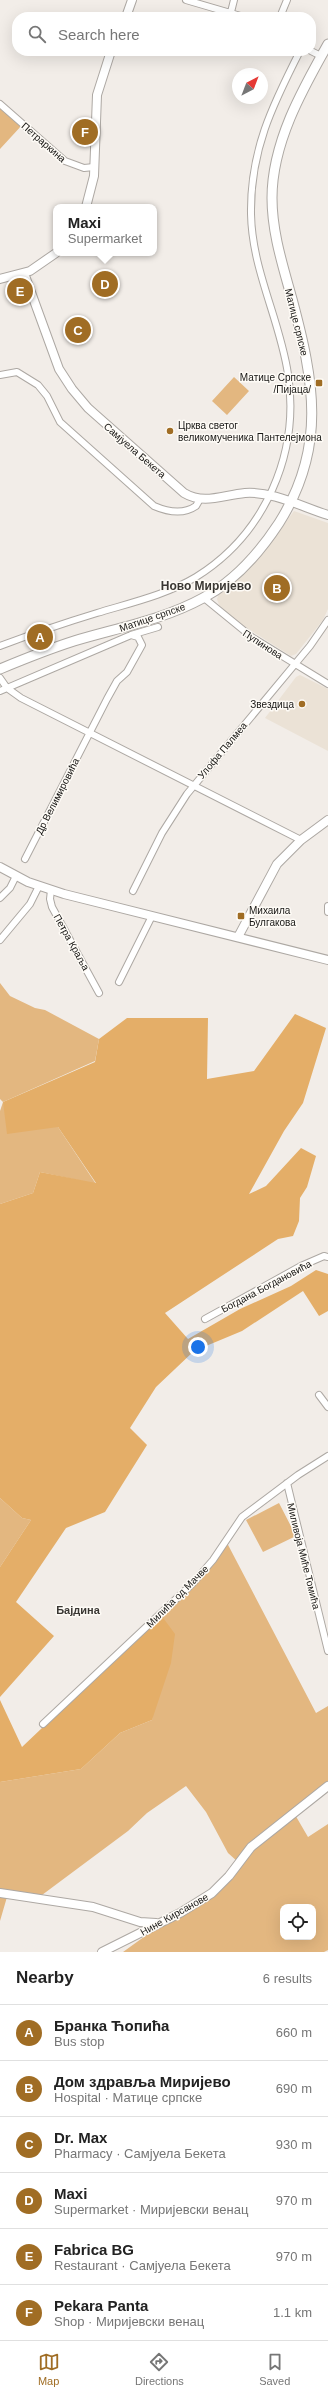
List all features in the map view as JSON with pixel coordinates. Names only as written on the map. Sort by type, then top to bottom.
[{"type":"main road","name":"Матице српске","points":[[0,669],[73,642],[161,616],[204,598],[234,576],[253,557],[275,528],[290,502],[304,468],[312,425],[312,394],[304,350],[280,257],[273,212],[273,188],[280,143],[328,44]]},
{"type":"street","points":[[128,12],[132,0]]},
{"type":"street","points":[[186,0],[231,12],[234,0]]},
{"type":"street","points":[[282,12],[287,0]]},
{"type":"street","points":[[316,54],[321,56]]},
{"type":"street","points":[[87,204],[92,186],[94,167],[97,100],[103,73],[109,56]]},
{"type":"street","name":"Матице српске","points":[[0,646],[181,585],[223,557],[256,519],[270,496],[281,470],[291,409],[288,373],[257,258],[251,216],[254,162],[269,114],[298,56]]},
{"type":"street","name":"Петраркина","points":[[0,104],[65,161],[84,168],[94,167]]},
{"type":"street","points":[[0,278],[24,273],[53,255]]},
{"type":"street","name":"Самјуела Бекета","points":[[24,273],[59,369],[76,395],[88,408],[177,487],[190,496],[200,499]]},
{"type":"street","points":[[0,375],[17,372],[38,385],[47,396],[60,422],[154,506],[167,511],[183,511],[196,506],[200,499],[252,493],[270,496],[328,515]]},
{"type":"street","name":"Пупинова","points":[[204,598],[247,634],[328,684]]},
{"type":"street","name":"Улофа Палмеа","points":[[133,891],[162,833],[193,785],[295,664],[328,620]]},
{"type":"street","name":"Матице српске","points":[[0,691],[130,635],[158,627]]},
{"type":"street","name":"Матице српске","points":[[90,733],[117,681],[127,672],[142,645],[138,637],[130,635]]},
{"type":"street","points":[[0,678],[7,688],[21,698],[301,840]]},
{"type":"street","name":"Др Велимировића","points":[[25,859],[90,733]]},
{"type":"street","points":[[238,937],[277,864],[301,840],[328,820]]},
{"type":"street","points":[[0,867],[16,876],[51,890],[328,960]]},
{"type":"street","points":[[0,898],[10,888],[16,876]]},
{"type":"street","points":[[0,940],[30,904],[39,886]]},
{"type":"street","name":"Петра Краља","points":[[51,890],[50,899],[52,907],[99,993]]},
{"type":"street","points":[[328,906],[328,912]]},
{"type":"street","points":[[119,982],[152,916]]},
{"type":"street","name":"Богдана Богдановића","points":[[205,1319],[301,1266],[324,1256],[328,1257]]},
{"type":"street","points":[[319,1395],[328,1406]]},
{"type":"street","name":"Милића од Мачве","points":[[43,1724],[193,1583],[213,1560],[238,1521],[287,1484],[328,1456]]},
{"type":"street","name":"Миливоја Миће Томића","points":[[287,1484],[328,1651]]},
{"type":"street","name":"Нине Кирсанове","points":[[102,1952],[161,1922],[212,1893],[229,1876],[250,1847],[328,1786]]},
{"type":"street","points":[[0,1893],[93,1907],[144,1923],[161,1922]]},
{"type":"shaded area","points":[[0,104],[23,124],[0,149]]},
{"type":"shaded area","points":[[234,377],[249,391],[227,415],[212,401]]},
{"type":"shaded area","points":[[294,511],[328,523],[328,609],[323,620],[296,654],[291,656],[236,621],[219,605],[217,599],[219,593],[240,578],[262,554]]},
{"type":"shaded area","name":"Звездица","points":[[300,675],[328,689],[328,751],[265,718],[296,677]]},
{"type":"shaded area","points":[[0,983],[10,996],[35,1008],[45,1010],[99,1039],[95,1061],[3,1102],[0,1099]]},
{"type":"shaded area","points":[[295,1014],[326,1028],[303,1103],[284,1131],[249,1194],[266,1186],[301,1148],[316,1156],[307,1187],[300,1198],[299,1221],[293,1236],[278,1239],[165,1313],[188,1339],[240,1309],[291,1286],[316,1270],[328,1274],[328,1311],[319,1316],[303,1291],[242,1331],[194,1351],[156,1387],[130,1428],[147,1445],[105,1512],[66,1528],[16,1602],[54,1636],[0,1697],[0,1567],[31,1520],[22,1518],[0,1498],[0,1204],[33,1193],[40,1172],[96,1183],[58,1127],[7,1134],[3,1102],[95,1062],[99,1039],[127,1018],[208,1018],[207,1079],[254,1071]]},
{"type":"shaded area","points":[[3,1102],[58,1127],[96,1184],[40,1172],[33,1193],[0,1204],[0,1111]]},
{"type":"shaded area","points":[[0,1498],[22,1518],[31,1520],[0,1567]]},
{"type":"shaded area","points":[[279,1503],[296,1536],[263,1552],[246,1520]]},
{"type":"shaded area","points":[[226,1541],[316,1713],[328,1706],[328,1788],[294,1813],[308,1837],[328,1824],[328,1950],[324,1952],[123,1952],[191,1903],[212,1893],[238,1862],[228,1853],[206,1812],[186,1786],[147,1813],[128,1831],[42,1895],[7,1897],[0,1921],[0,1782],[81,1769],[120,1733],[152,1720],[161,1615],[183,1593]]},
{"type":"shaded area","points":[[161,1615],[175,1634],[171,1663],[152,1720],[120,1733],[81,1769],[0,1782],[0,1700],[22,1747]]},
{"type":"place","name":"Pekara Panta","points":[[85,132]]},
{"type":"place","name":"Maxi","points":[[105,284]]},
{"type":"place","name":"Fabrica BG","points":[[20,291]]},
{"type":"place","name":"Dr. Max","points":[[78,330]]},
{"type":"place","name":"Матице Српске /Пијаца/","points":[[319,383]]},
{"type":"place","name":"Црква светог великомученика Пантелејмона","points":[[170,431]]},
{"type":"place","name":"Дом здравља Миријево","points":[[277,588]]},
{"type":"place","name":"Бранка Ћопића","points":[[40,637]]},
{"type":"place","name":"Звездица","points":[[302,704]]},
{"type":"place","name":"Михаила Булгакова","points":[[241,916]]},
{"type":"district","name":"Ново Миријево","points":[[206,586]]},
{"type":"district","name":"Бајдина","points":[[78,1610]]}]
